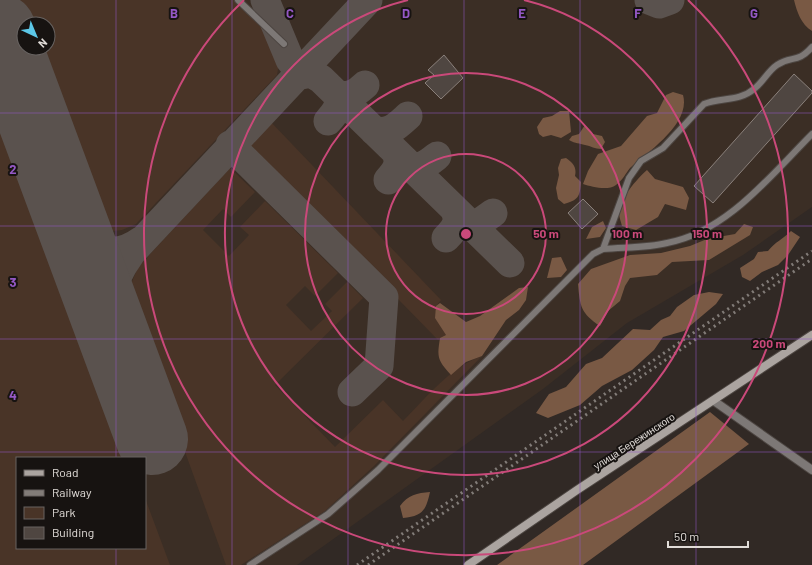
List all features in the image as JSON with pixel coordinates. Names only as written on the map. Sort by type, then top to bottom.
[{"type":"main road","name":"улица Бережинского","points":[[468,565],[577,490],[812,335]]},
{"type":"street","points":[[714,401],[812,470]]},
{"type":"lane","points":[[238,0],[284,44]]},
{"type":"lane","points":[[603,248],[629,178],[641,161],[663,148],[704,104],[709,101],[730,100],[754,90],[776,65],[784,61],[799,59],[812,47]]},
{"type":"lane","points":[[250,565],[328,514],[378,470],[593,254],[603,248],[668,244],[701,232],[726,217],[812,134]]},
{"type":"shaded area","points":[[0,0],[812,0],[812,207],[743,255],[627,323],[543,389],[297,565],[0,565]]},
{"type":"shaded area","points":[[794,0],[812,0],[812,31],[802,21]]},
{"type":"shaded area","points":[[673,92],[683,95],[684,105],[681,116],[667,136],[630,168],[622,179],[613,187],[604,188],[583,184],[588,171],[598,154],[621,146],[647,116],[657,113],[666,95]]},
{"type":"shaded area","points":[[560,111],[569,111],[571,132],[561,138],[551,135],[543,137],[539,134],[537,127],[543,118],[552,116]]},
{"type":"shaded area","points":[[585,125],[593,134],[602,136],[605,142],[601,149],[569,140],[572,136],[579,134]]},
{"type":"shaded area","points":[[566,158],[574,166],[575,176],[581,182],[580,191],[577,197],[564,204],[558,199],[556,188],[559,175],[558,168],[561,159]]},
{"type":"shaded area","points":[[647,170],[655,179],[683,187],[689,198],[686,210],[665,204],[658,217],[636,230],[622,226],[619,213],[622,202],[634,184]]},
{"type":"shaded area","points":[[603,221],[606,228],[600,237],[586,239],[592,227]]},
{"type":"shaded area","points":[[744,224],[753,227],[750,235],[709,260],[672,262],[657,275],[630,278],[625,286],[620,301],[608,311],[600,326],[585,313],[581,304],[578,284],[591,269],[630,255],[661,253],[690,246],[707,239],[735,234]]},
{"type":"shaded area","points":[[791,231],[800,237],[788,255],[778,265],[762,272],[750,281],[742,277],[740,268],[754,259],[758,252],[768,251],[773,245]]},
{"type":"shaded area","points":[[561,257],[567,270],[561,277],[547,278],[552,258]]},
{"type":"shaded area","points":[[528,287],[526,300],[519,310],[506,320],[482,356],[466,362],[451,375],[443,366],[438,354],[440,338],[446,335],[435,318],[436,306],[440,303],[466,322],[480,316],[519,288]]},
{"type":"shaded area","points":[[709,292],[723,294],[716,304],[684,331],[663,337],[654,350],[632,370],[602,386],[580,405],[548,418],[536,413],[549,394],[566,387],[586,364],[602,358],[633,329],[650,330],[661,320],[670,316],[677,307],[694,295]]},
{"type":"shaded area","points":[[710,412],[749,444],[583,565],[497,565]]},
{"type":"shaded area","points":[[430,492],[425,508],[419,514],[403,518],[400,506],[406,499],[413,495]]},
{"type":"green space","points":[[19,0],[234,0],[268,32],[277,51],[277,75],[136,224],[122,230],[113,231],[100,222],[39,56],[56,56],[56,16],[25,16]]},
{"type":"green space","points":[[0,105],[130,457],[16,457],[16,549],[146,549],[146,501],[170,565],[0,565]]},
{"type":"green space","points":[[269,120],[441,300],[436,306],[446,335],[438,340],[247,144]]},
{"type":"green space","points":[[230,168],[255,192],[231,217],[223,209],[203,230],[229,256],[249,235],[240,227],[265,201],[338,273],[315,296],[305,286],[286,305],[311,331],[332,311],[325,304],[347,282],[363,298],[275,385],[335,447],[383,400],[403,421],[449,375],[470,361],[482,356],[374,466],[325,511],[241,565],[226,565],[130,300],[131,284],[138,267]]},
{"type":"building","points":[[444,55],[463,78],[441,99],[425,83],[434,75],[428,70]]},
{"type":"building","points":[[794,74],[812,91],[812,93],[713,203],[694,186]]},
{"type":"building","points":[[583,199],[598,214],[582,229],[568,213]]},
{"type":"taxiway","points":[[265,0],[290,60],[300,72]]},
{"type":"taxiway","points":[[105,312],[115,280],[132,252],[368,0]]},
{"type":"taxiway","points":[[649,0],[659,4],[670,0]]},
{"type":"taxiway","points":[[296,76],[311,73],[321,79],[510,263]]},
{"type":"taxiway","points":[[337,94],[349,95],[365,85]]},
{"type":"taxiway","points":[[328,121],[338,105],[339,102],[337,94]]},
{"type":"taxiway","points":[[374,131],[380,132],[389,130],[397,126],[408,116]]},
{"type":"taxiway","points":[[230,145],[384,297],[379,366],[352,392]]},
{"type":"taxiway","points":[[388,180],[398,164],[396,153]]},
{"type":"taxiway","points":[[408,164],[412,166],[420,166],[427,164],[437,156]]},
{"type":"taxiway","points":[[446,238],[456,225],[457,217],[454,209]]},
{"type":"taxiway","points":[[463,218],[470,223],[479,223],[493,213]]},
{"type":"taxiway","points":[[73,227],[89,242],[105,250],[122,250],[142,240]]},
{"type":"runway","points":[[0,30],[152,439]]},
{"type":"railway","points":[[357,565],[812,251]]},
{"type":"railway","points":[[368,565],[812,259]]}]
